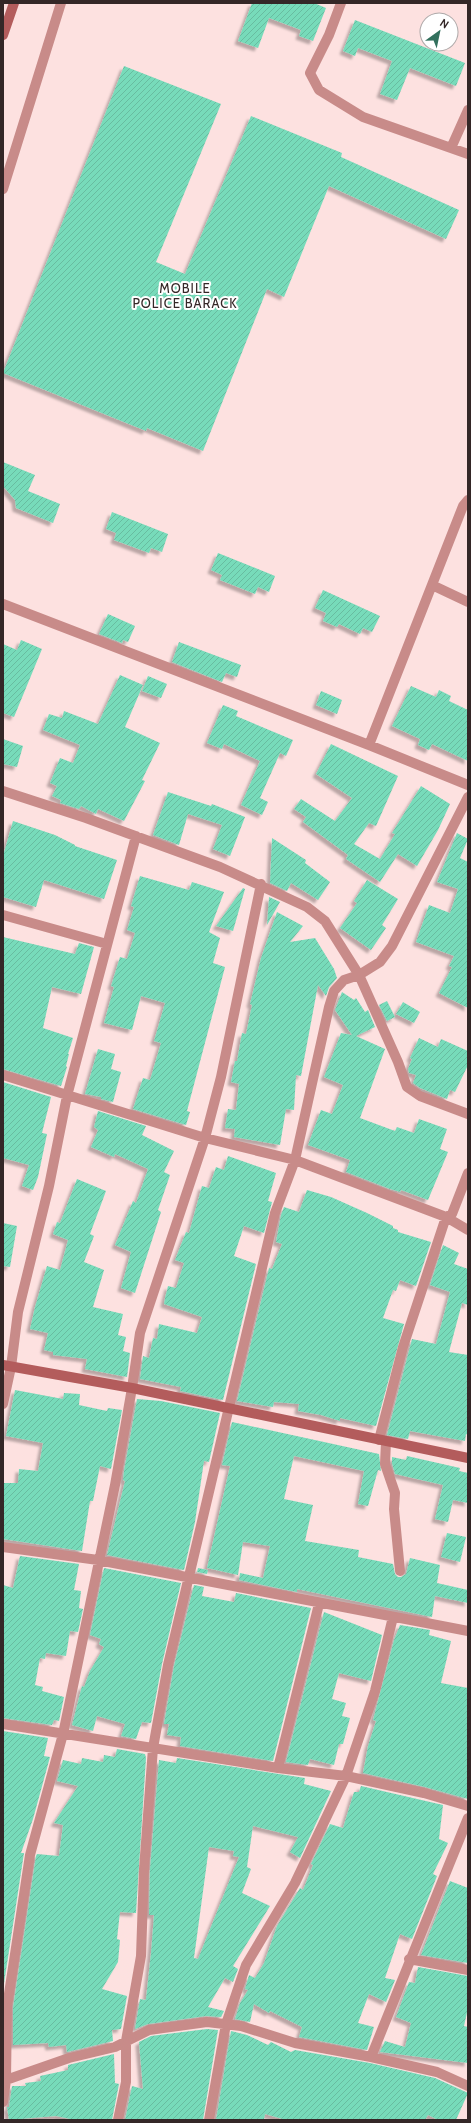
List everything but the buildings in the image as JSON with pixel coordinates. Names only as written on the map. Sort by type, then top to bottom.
[{"type":"street","points":[[3,35],[14,3]]},
{"type":"street","points":[[3,189],[61,3]]},
{"type":"street","points":[[341,3],[329,35],[310,73],[319,90],[363,117],[468,154]]},
{"type":"street","points":[[451,148],[468,110]]},
{"type":"street","points":[[369,745],[432,585],[464,506],[468,500]]},
{"type":"street","points":[[432,585],[468,602]]},
{"type":"street","points":[[3,604],[369,745],[468,785]]},
{"type":"street","points":[[3,791],[136,836],[261,884],[307,907],[325,921],[359,975],[398,1062],[407,1087],[420,1096],[468,1114]]},
{"type":"street","points":[[118,2120],[126,2082],[126,2042],[141,1956],[144,1869],[153,1748],[168,1664],[190,1579],[230,1409],[239,1360],[276,1213],[295,1160],[329,1007],[334,990],[344,980],[359,975],[380,962],[392,946],[468,797]]},
{"type":"street","points":[[3,1404],[7,1366],[18,1312],[49,1186],[67,1096],[136,836]]},
{"type":"street","points":[[3,2102],[7,2007],[30,1855],[63,1734],[98,1560],[115,1485],[140,1333],[205,1138],[221,1077],[261,884]]},
{"type":"street","points":[[3,915],[107,944]]},
{"type":"street","points":[[3,1075],[205,1138],[295,1160],[446,1217],[468,1230]]},
{"type":"street","points":[[400,1571],[394,1509],[395,1493],[385,1464],[383,1441],[403,1347],[446,1217],[452,1214],[468,1173]]},
{"type":"street","points":[[7,1366],[132,1388],[468,1458]]},
{"type":"street","points":[[3,1547],[98,1560],[319,1604],[468,1631]]},
{"type":"street","points":[[278,1768],[319,1604]]},
{"type":"street","points":[[209,2120],[226,2024],[246,1964],[294,1883],[346,1776],[375,1691],[393,1617]]},
{"type":"street","points":[[3,1724],[278,1768],[346,1776],[424,1793],[468,1806]]},
{"type":"street","points":[[371,2057],[409,1959],[468,1818]]},
{"type":"street","points":[[409,1959],[468,1970]]},
{"type":"street","points":[[4,2080],[69,2058],[115,2047],[149,2030],[207,2022],[241,2026],[295,2043],[371,2057],[437,2072],[468,2086]]},
{"type":"district","name":"MOBILE POLICE BARACK","points":[[185,296]]}]
